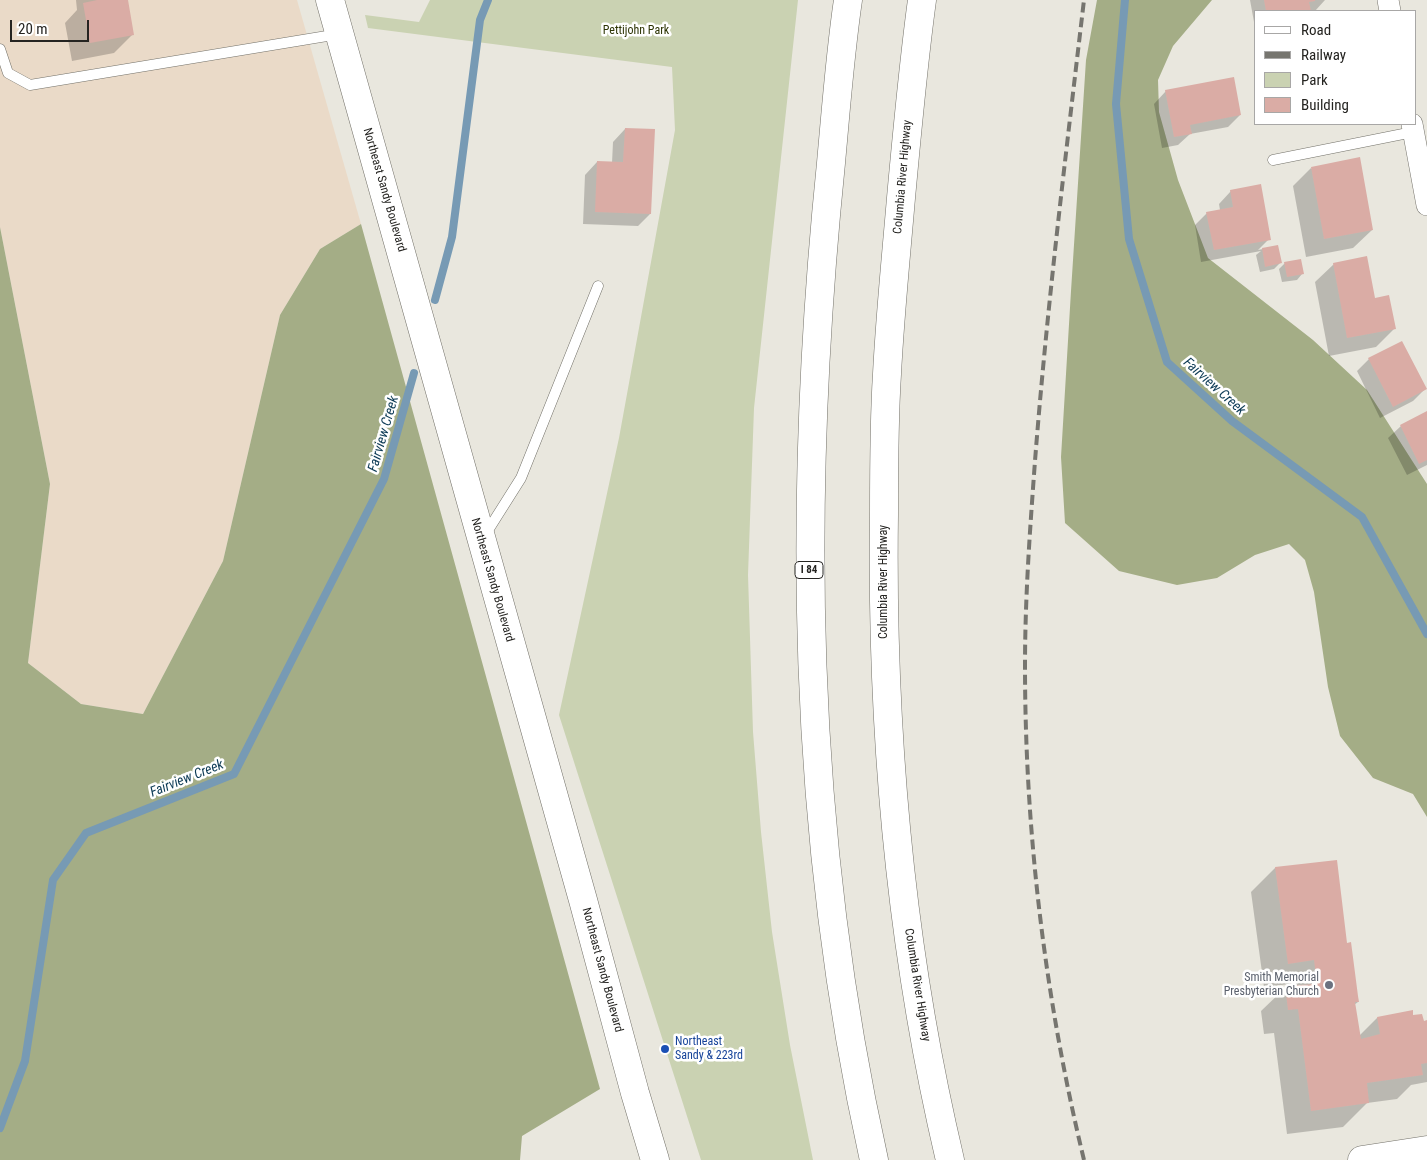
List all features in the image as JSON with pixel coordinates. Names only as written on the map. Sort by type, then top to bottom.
[{"type":"main road","name":"Northeast Sandy Boulevard","points":[[330,0],[655,1160]]},
{"type":"main road","name":"I 84","points":[[848,0],[820,273],[812,433],[809,556],[810,629],[822,820],[832,916],[847,1028],[872,1149]]},
{"type":"main road","name":"Columbia River Highway","points":[[922,0],[909,113],[887,375],[883,553],[884,647],[890,765],[912,957],[940,1120],[950,1160]]},
{"type":"main road","points":[[1362,1160],[1427,1150]]},
{"type":"street","points":[[1412,128],[1427,205]]},
{"type":"lane","points":[[0,49],[8,73],[30,85],[340,34]]},
{"type":"lane","points":[[1273,160],[1412,128]]},
{"type":"lane","points":[[481,540],[521,478],[598,286]]},
{"type":"shaded area","points":[[0,0],[297,0],[361,224],[320,249],[280,315],[223,561],[143,714],[81,704],[28,663],[50,484],[0,227]]},
{"type":"green space","name":"Pettijohn Park","points":[[430,0],[798,0],[754,408],[748,575],[753,732],[772,932],[790,1045],[813,1160],[701,1160],[559,715],[619,438],[675,130],[672,67],[368,28],[365,15],[419,22]]},
{"type":"green space","points":[[1097,0],[1212,0],[1173,46],[1158,80],[1159,112],[1178,180],[1208,258],[1313,340],[1367,390],[1427,484],[1427,817],[1413,794],[1373,778],[1340,736],[1328,687],[1314,592],[1305,560],[1289,544],[1255,555],[1217,578],[1177,585],[1119,571],[1065,523],[1061,457],[1071,291],[1086,60]]},
{"type":"green space","points":[[361,224],[600,1089],[522,1136],[520,1160],[0,1160],[0,227],[50,484],[28,663],[81,704],[143,714],[223,561],[280,315],[320,249]]},
{"type":"building","points":[[97,0],[128,0],[134,35],[90,43],[83,3]]},
{"type":"building","points":[[1264,0],[1315,0],[1309,2],[1311,10],[1266,10]]},
{"type":"building","points":[[1234,77],[1241,115],[1190,125],[1192,134],[1174,137],[1165,90]]},
{"type":"building","points":[[625,128],[655,129],[651,214],[595,212],[597,161],[623,162]]},
{"type":"building","points":[[1360,157],[1373,230],[1324,239],[1311,167]]},
{"type":"building","points":[[1261,184],[1271,240],[1214,250],[1206,212],[1233,207],[1230,190]]},
{"type":"building","points":[[1278,245],[1282,263],[1265,267],[1262,248]]},
{"type":"building","points":[[1367,256],[1375,298],[1389,295],[1396,329],[1347,338],[1333,263]]},
{"type":"building","points":[[1301,259],[1304,274],[1287,277],[1284,262]]},
{"type":"building","points":[[1402,341],[1427,389],[1393,407],[1368,358]]},
{"type":"building","points":[[1427,411],[1427,460],[1419,464],[1400,425]]},
{"type":"building","name":"Smith Memorial Presbyterian Church","points":[[1337,860],[1347,943],[1351,942],[1359,1002],[1355,1002],[1361,1039],[1380,1034],[1377,1017],[1413,1010],[1413,1015],[1422,1014],[1424,1021],[1427,1020],[1427,1063],[1421,1064],[1423,1075],[1367,1083],[1369,1103],[1311,1111],[1298,1009],[1288,1010],[1285,986],[1317,984],[1314,960],[1288,964],[1275,867]]},
{"type":"waterway","name":"Fairview Creek","points":[[435,300],[452,237],[480,20],[488,0]]},
{"type":"waterway","name":"Fairview Creek","points":[[1125,0],[1116,104],[1129,239],[1167,362],[1232,421],[1362,517],[1427,634]]},
{"type":"waterway","name":"Fairview Creek","points":[[0,1128],[25,1061],[53,880],[86,833],[234,774],[384,479],[414,373]]},
{"type":"railway","points":[[1084,0],[1045,346],[1028,563],[1025,666],[1029,791],[1040,915],[1058,1038],[1084,1160]]},
{"type":"place","name":"Smith Memorial Presbyterian Church","points":[[1329,985]]},
{"type":"place","name":"Northeast Sandy & 223rd","points":[[665,1049]]}]
